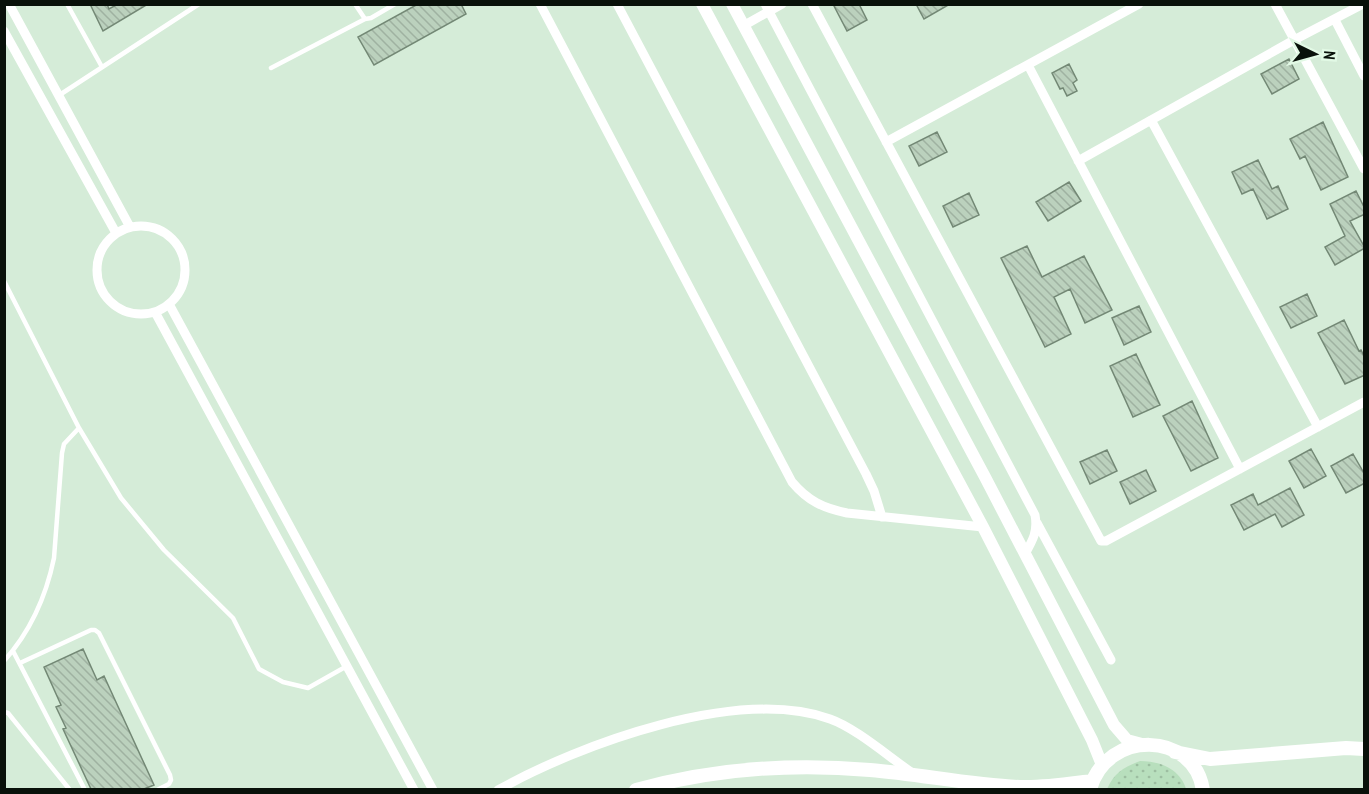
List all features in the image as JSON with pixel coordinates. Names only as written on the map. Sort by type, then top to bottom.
[{"type":"main road","points":[[1346,748],[1365,739]]},
{"type":"main road","points":[[636,789],[700,775],[777,767],[870,770],[1020,788],[1091,785],[1102,765],[1112,756],[1126,748],[1142,744],[1210,759],[1346,748],[1365,749]]},
{"type":"main road","points":[[1175,752],[1190,763],[1202,782],[1203,789]]},
{"type":"street","points":[[9,4],[130,227]]},
{"type":"street","points":[[540,4],[792,482],[812,502],[847,513],[983,527]]},
{"type":"street","points":[[617,4],[866,474],[882,517]]},
{"type":"street","points":[[702,4],[983,527],[1092,740],[1102,765]]},
{"type":"street","points":[[732,4],[1114,725],[1127,740],[1142,744]]},
{"type":"street","points":[[743,26],[767,8],[782,4]]},
{"type":"street","points":[[812,4],[1101,541],[1106,541],[1365,402]]},
{"type":"street","points":[[886,142],[1139,4]]},
{"type":"street","points":[[1275,4],[1365,169]]},
{"type":"street","points":[[1078,161],[1363,4]]},
{"type":"street","points":[[767,8],[1111,660]]},
{"type":"street","points":[[1335,20],[1365,76]]},
{"type":"street","points":[[4,31],[116,233]]},
{"type":"street","points":[[1028,65],[1240,469]]},
{"type":"street","points":[[1151,120],[1318,427]]},
{"type":"street","points":[[144,226],[159,230],[171,238],[180,249],[184,264],[184,278],[179,292],[169,304],[155,312],[141,314],[128,312],[115,306],[102,290],[97,269],[99,255],[116,233],[130,227],[144,226]]},
{"type":"street","points":[[169,304],[434,789]]},
{"type":"street","points":[[155,312],[414,789]]},
{"type":"street","points":[[1024,554],[1035,537],[1037,523]]},
{"type":"street","points":[[498,789],[556,761],[618,737],[676,720],[751,710],[805,712],[832,719],[855,732],[916,776]]},
{"type":"lane","points":[[67,4],[102,67]]},
{"type":"lane","points":[[58,96],[199,4]]},
{"type":"lane","points":[[355,4],[365,19]]},
{"type":"lane","points":[[271,68],[395,4]]},
{"type":"lane","points":[[4,281],[79,428],[121,498],[156,541],[234,618],[259,669],[283,682],[308,688],[347,666]]},
{"type":"lane","points":[[4,661],[28,632],[51,572],[62,453],[64,444],[79,428]]},
{"type":"lane","points":[[20,663],[91,630],[96,630],[170,776],[169,784],[157,789]]},
{"type":"lane","points":[[13,651],[85,789]]},
{"type":"lane","points":[[4,712],[8,713],[70,789]]},
{"type":"green space","points":[[1140,761],[1162,765],[1174,771],[1186,789],[1107,789],[1120,771]]},
{"type":"building","points":[[90,4],[107,4],[109,9],[118,4],[148,4],[103,31]]},
{"type":"building","points":[[418,4],[461,4],[466,14],[374,65],[358,37]]},
{"type":"building","points":[[833,4],[859,4],[867,20],[847,31]]},
{"type":"building","points":[[916,4],[950,4],[924,19]]},
{"type":"building","points":[[1289,59],[1299,79],[1272,94],[1261,74]]},
{"type":"building","points":[[1069,64],[1077,80],[1073,83],[1077,91],[1067,96],[1063,88],[1060,89],[1052,73]]},
{"type":"building","points":[[1323,122],[1348,177],[1321,190],[1305,156],[1300,159],[1290,139]]},
{"type":"building","points":[[937,132],[947,152],[919,166],[909,146]]},
{"type":"building","points":[[1258,160],[1272,189],[1278,186],[1288,209],[1267,219],[1253,189],[1242,194],[1232,172]]},
{"type":"building","points":[[1069,182],[1081,201],[1048,221],[1036,202]]},
{"type":"building","points":[[1356,191],[1365,209],[1365,214],[1350,221],[1365,248],[1335,265],[1325,247],[1345,236],[1330,204]]},
{"type":"building","points":[[969,193],[979,215],[953,227],[943,206]]},
{"type":"building","points":[[1027,246],[1042,277],[1084,256],[1112,310],[1085,323],[1070,289],[1054,297],[1071,334],[1045,347],[1001,258]]},
{"type":"building","points":[[1307,294],[1317,316],[1291,328],[1280,307]]},
{"type":"building","points":[[1139,306],[1151,332],[1124,345],[1112,318]]},
{"type":"building","points":[[1344,320],[1359,351],[1361,350],[1365,358],[1365,375],[1345,384],[1318,333]]},
{"type":"building","points":[[1136,354],[1160,405],[1133,417],[1110,366]]},
{"type":"building","points":[[1192,401],[1218,458],[1191,471],[1163,416]]},
{"type":"building","points":[[1311,449],[1326,476],[1304,488],[1289,461]]},
{"type":"building","points":[[1107,450],[1117,471],[1090,484],[1080,462]]},
{"type":"building","points":[[1353,454],[1365,475],[1365,483],[1346,493],[1331,466]]},
{"type":"building","points":[[1146,470],[1156,491],[1130,504],[1120,482]]},
{"type":"building","points":[[1290,488],[1304,515],[1282,527],[1275,514],[1244,530],[1231,505],[1253,494],[1258,505]]},
{"type":"building","points":[[83,649],[97,680],[104,676],[154,785],[144,789],[91,789],[63,729],[66,728],[56,707],[61,705],[44,667]]}]
